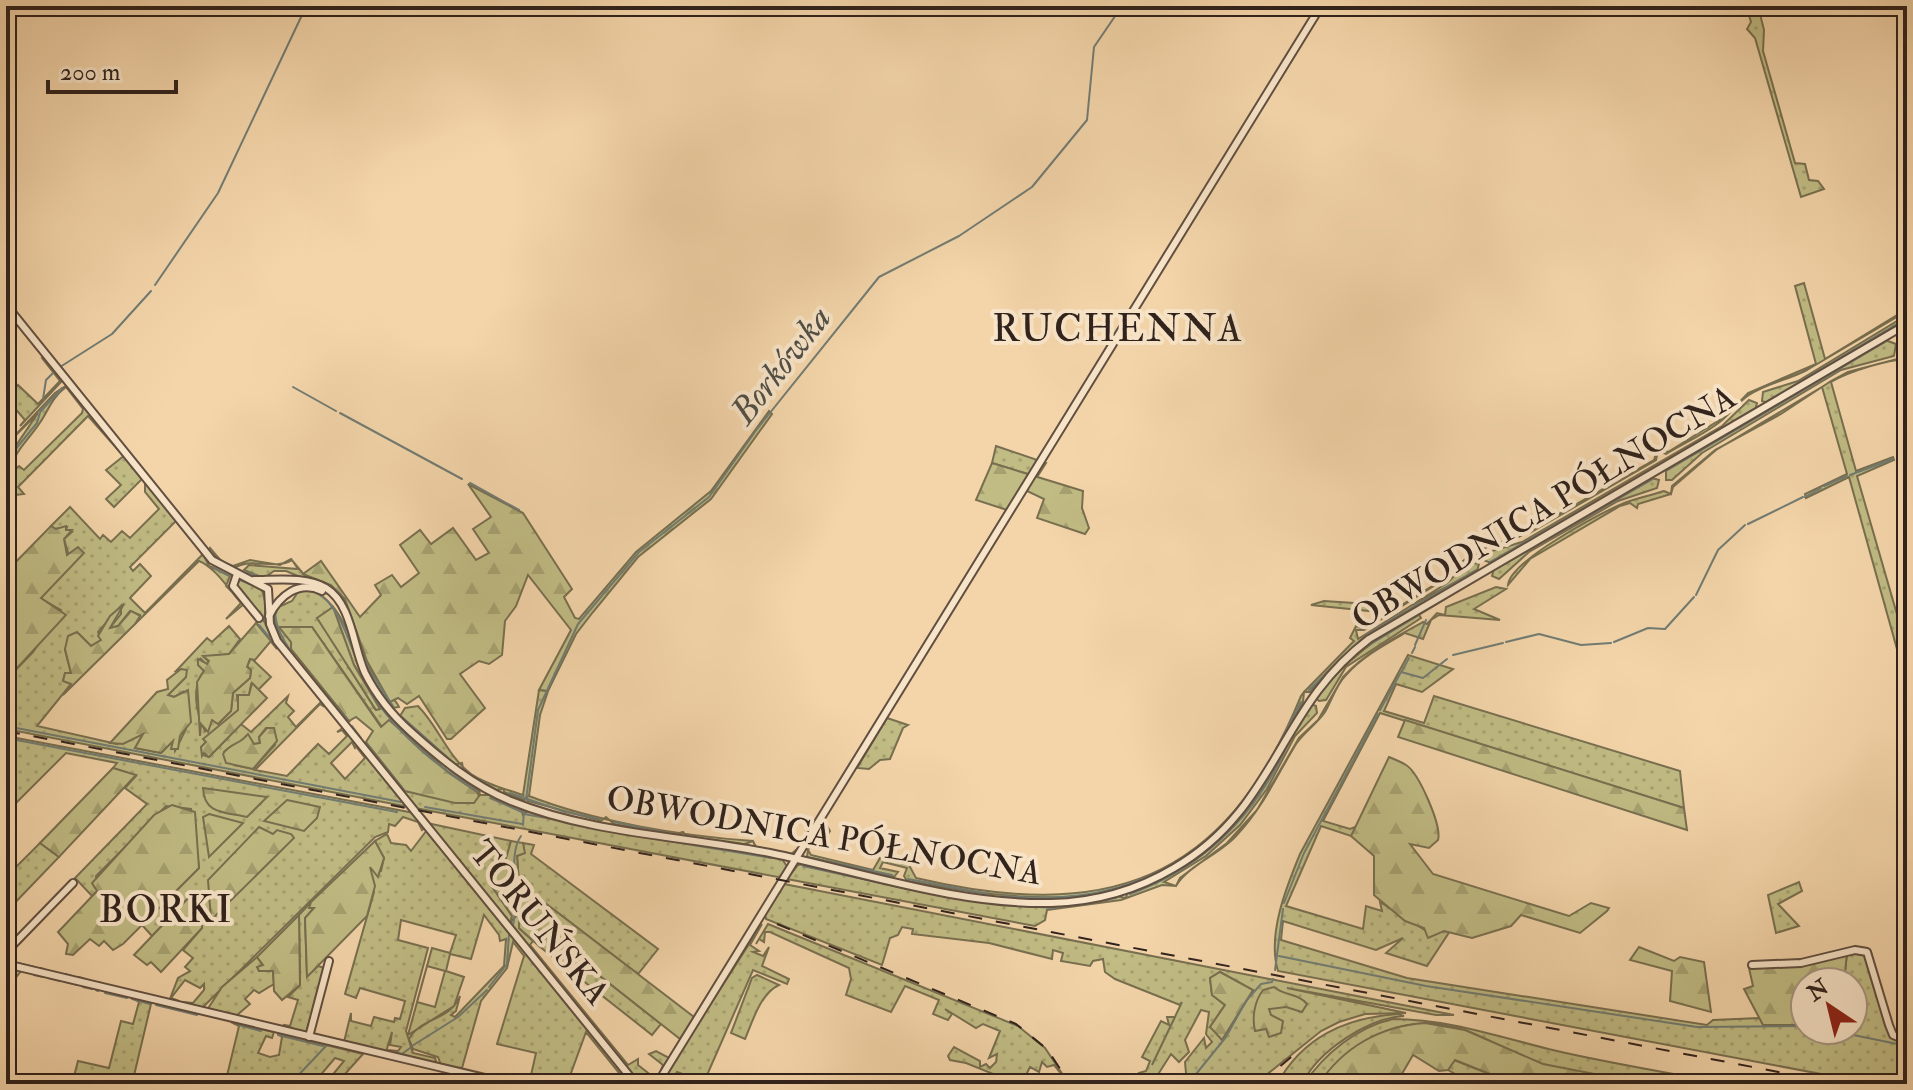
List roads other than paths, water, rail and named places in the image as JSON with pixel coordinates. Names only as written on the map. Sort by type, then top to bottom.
[{"type":"street","points":[[657,1084],[1321,6]]},
{"type":"street","points":[[6,305],[212,560],[254,580],[286,580],[290,592],[269,616]]},
{"type":"street","name":"OBWODNICA PÓŁNOCNA","points":[[286,580],[325,588],[339,601],[365,672],[390,710],[445,762],[486,790],[524,806],[563,817],[797,859],[952,892],[1030,903],[1099,897],[1153,879],[1196,854],[1239,815],[1267,777],[1305,704],[1334,669],[1359,646],[1907,324]]},
{"type":"street","points":[[237,574],[233,586],[259,618]]},
{"type":"street","points":[[254,580],[281,600]]},
{"type":"street","points":[[269,616],[274,580]]},
{"type":"street","name":"OBWODNICA PÓŁNOCNA","points":[[290,592],[299,586],[317,589],[331,598],[345,615]]},
{"type":"street","name":"TORUŃSKA","points":[[269,616],[277,641],[636,1084]]},
{"type":"street","points":[[6,952],[73,883]]},
{"type":"street","points":[[1752,965],[1801,963],[1855,950],[1867,952],[1889,1025],[1896,1037],[1907,1041]]},
{"type":"street","points":[[309,1037],[329,961]]},
{"type":"street","points":[[6,964],[510,1084]]},
{"type":"waterway","points":[[155,285],[218,193],[302,15],[310,6]]},
{"type":"waterway","name":"Borkówka","points":[[526,800],[538,710],[578,624],[639,552],[709,497],[757,429],[879,277],[959,236],[1032,187],[1087,120],[1094,47],[1122,6]]},
{"type":"waterway","points":[[60,367],[112,334],[151,291]]},
{"type":"waterway","points":[[1768,401],[1907,318]]},
{"type":"waterway","points":[[1666,471],[1885,342]]},
{"type":"waterway","points":[[43,399],[46,380],[53,373]]},
{"type":"waterway","points":[[293,387],[336,411]]},
{"type":"waterway","points":[[41,411],[62,388]]},
{"type":"waterway","points":[[6,475],[14,451],[37,423],[41,409]]},
{"type":"waterway","points":[[1700,442],[1754,409]]},
{"type":"waterway","points":[[340,413],[462,479]]},
{"type":"waterway","points":[[1490,562],[1684,451]]},
{"type":"waterway","points":[[1897,458],[1902,456]]},
{"type":"waterway","points":[[1850,475],[1893,459]]},
{"type":"waterway","points":[[1824,486],[1847,476]]},
{"type":"waterway","points":[[1494,570],[1653,479]]},
{"type":"waterway","points":[[470,483],[519,510]]},
{"type":"waterway","points":[[1805,497],[1821,488]]},
{"type":"waterway","points":[[1748,524],[1803,497]]},
{"type":"waterway","points":[[1696,595],[1718,550],[1745,525]]},
{"type":"waterway","points":[[209,551],[218,560]]},
{"type":"waterway","points":[[213,567],[229,576]]},
{"type":"waterway","points":[[1309,690],[1367,634],[1476,570]]},
{"type":"waterway","points":[[247,573],[262,577]]},
{"type":"waterway","points":[[272,577],[289,577]]},
{"type":"waterway","points":[[1361,650],[1480,578]]},
{"type":"waterway","points":[[310,579],[338,593],[353,623]]},
{"type":"waterway","points":[[240,580],[259,588]]},
{"type":"waterway","points":[[240,588],[261,615]]},
{"type":"waterway","points":[[280,605],[295,592]]},
{"type":"waterway","points":[[316,592],[335,611],[368,686],[385,712],[421,750],[477,791]]},
{"type":"waterway","points":[[1614,642],[1648,628],[1665,629],[1694,597]]},
{"type":"waterway","points":[[276,611],[282,636],[291,651],[347,720]]},
{"type":"waterway","points":[[1415,645],[1426,620]]},
{"type":"waterway","points":[[259,625],[269,637]]},
{"type":"waterway","points":[[1506,642],[1539,634],[1581,645],[1611,643]]},
{"type":"waterway","points":[[358,641],[369,670],[393,706]]},
{"type":"waterway","points":[[1453,655],[1503,643]]},
{"type":"waterway","points":[[1412,653],[1415,647]]},
{"type":"waterway","points":[[1402,671],[1409,658]]},
{"type":"waterway","points":[[1380,710],[1401,672],[1423,678],[1447,659]]},
{"type":"waterway","points":[[1274,754],[1301,702]]},
{"type":"waterway","points":[[1284,903],[1304,853],[1378,714]]},
{"type":"waterway","points":[[402,717],[455,764]]},
{"type":"waterway","points":[[6,726],[401,802]]},
{"type":"waterway","points":[[352,726],[361,738]]},
{"type":"waterway","points":[[6,738],[397,812]]},
{"type":"waterway","points":[[1130,894],[1183,868],[1227,834],[1262,790],[1290,739]]},
{"type":"waterway","points":[[367,745],[404,791]]},
{"type":"waterway","points":[[466,772],[495,789]]},
{"type":"waterway","points":[[510,793],[565,812],[600,819]]},
{"type":"waterway","points":[[490,798],[522,812]]},
{"type":"waterway","points":[[425,807],[522,824]]},
{"type":"waterway","name":"Borkówka","points":[[523,825],[524,810]]},
{"type":"waterway","points":[[524,814],[569,822]]},
{"type":"waterway","points":[[615,822],[673,834]]},
{"type":"waterway","points":[[1193,851],[1215,833]]},
{"type":"waterway","points":[[429,834],[631,1084]]},
{"type":"waterway","name":"Borkówka","points":[[513,925],[514,865],[521,836]]},
{"type":"waterway","points":[[638,836],[771,858]]},
{"type":"waterway","points":[[687,836],[701,839]]},
{"type":"waterway","points":[[711,840],[742,844]]},
{"type":"waterway","points":[[1002,896],[1050,898],[1096,893],[1141,880],[1184,857]]},
{"type":"waterway","points":[[812,858],[892,875]]},
{"type":"waterway","points":[[803,866],[923,892]]},
{"type":"waterway","points":[[908,879],[988,894]]},
{"type":"waterway","points":[[981,902],[1052,908],[1116,898]]},
{"type":"waterway","points":[[1275,970],[1283,909]]},
{"type":"waterway","name":"Borkówka","points":[[489,987],[507,964],[509,934]]},
{"type":"waterway","points":[[1279,956],[1426,986],[1697,1027],[1789,1026]]},
{"type":"waterway","points":[[6,960],[34,967]]},
{"type":"waterway","points":[[8,968],[20,971]]},
{"type":"waterway","points":[[40,968],[44,969]]},
{"type":"waterway","points":[[65,974],[72,976]]},
{"type":"waterway","points":[[34,975],[43,977]]},
{"type":"waterway","points":[[79,977],[91,981]]},
{"type":"waterway","points":[[48,978],[60,981]]},
{"type":"waterway","points":[[1188,1084],[1226,1037],[1246,1001],[1261,984],[1273,979]]},
{"type":"waterway","points":[[66,982],[78,985]]},
{"type":"waterway","points":[[95,982],[102,983]]},
{"type":"waterway","points":[[83,987],[92,989]]},
{"type":"waterway","name":"Borkówka","points":[[412,1046],[458,1017],[487,990]]},
{"type":"waterway","points":[[105,993],[127,998]]},
{"type":"waterway","points":[[146,994],[156,997]]},
{"type":"waterway","points":[[132,999],[150,1004]]},
{"type":"waterway","points":[[156,1005],[197,1015]]},
{"type":"waterway","points":[[190,1005],[200,1007]]},
{"type":"waterway","points":[[255,1020],[268,1024]]},
{"type":"waterway","points":[[239,1025],[261,1031]]},
{"type":"waterway","points":[[278,1035],[323,1046]]},
{"type":"waterway","name":"Borkówka","points":[[328,1038],[341,1040]]},
{"type":"waterway","points":[[1869,1038],[1907,1046]]},
{"type":"waterway","name":"Borkówka","points":[[345,1041],[373,1048]]},
{"type":"waterway","name":"Borkówka","points":[[290,1084],[326,1046]]},
{"type":"waterway","name":"Borkówka","points":[[389,1052],[402,1054],[410,1048]]},
{"type":"railway","points":[[6,731],[1841,1084]]},
{"type":"railway","points":[[777,924],[1016,1024],[1047,1049],[1070,1084]]},
{"type":"railway","points":[[1259,1084],[1302,1048]]},
{"type":"district","name":"RUCHENNA","points":[[1118,329]]},
{"type":"district","name":"BORKI","points":[[166,910]]}]
